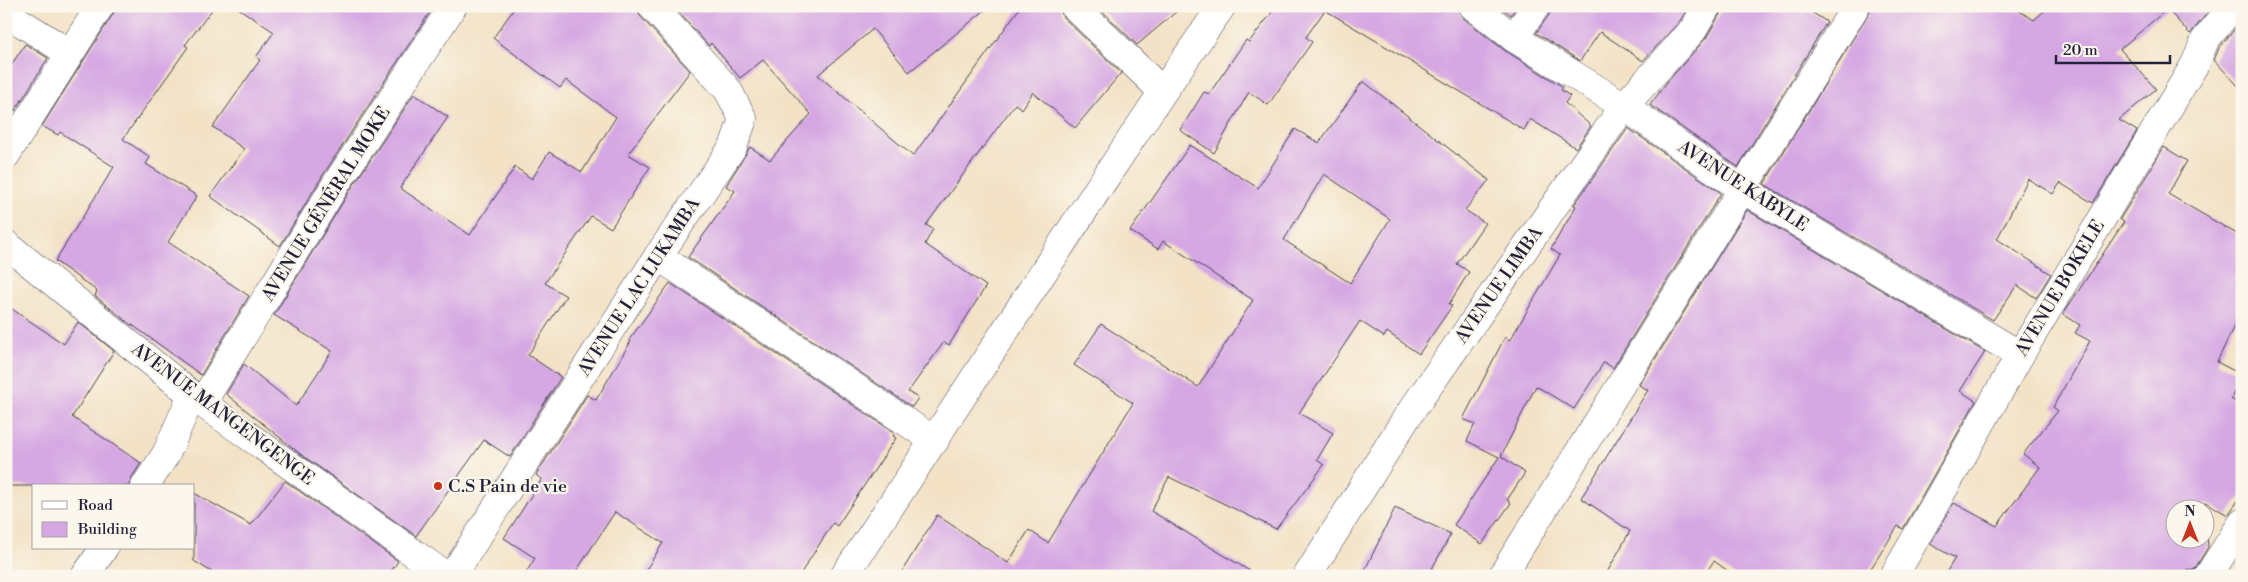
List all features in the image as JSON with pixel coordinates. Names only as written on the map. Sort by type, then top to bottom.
[{"type":"street","points":[[6,154],[68,53],[100,6]]},
{"type":"street","name":"AVENUE GÉNÉRAL MOKE","points":[[146,484],[166,454],[197,399],[453,6]]},
{"type":"street","name":"AVENUE LAC LUKAMBA","points":[[452,576],[658,256],[733,147],[743,118],[728,90],[652,6]]},
{"type":"street","points":[[1074,6],[1162,91]]},
{"type":"street","points":[[844,576],[935,441],[1162,91],[1222,6]]},
{"type":"street","name":"AVENUE KABYLE","points":[[1473,6],[1514,38],[1624,106],[1742,189],[2020,355]]},
{"type":"street","points":[[1514,38],[1536,6]]},
{"type":"street","name":"AVENUE LIMBA","points":[[1307,576],[1408,417],[1624,106],[1693,30],[1707,6]]},
{"type":"street","points":[[1502,576],[1856,6]]},
{"type":"street","name":"AVENUE BOKELE","points":[[1894,576],[2020,355],[2196,64],[2205,40],[2233,6]]},
{"type":"street","points":[[6,13],[68,53]]},
{"type":"street","name":"AVENUE MANGENGENGE","points":[[6,244],[197,399],[446,576]]},
{"type":"street","points":[[658,256],[935,441]]},
{"type":"street","points":[[2208,576],[2242,523]]},
{"type":"street","points":[[85,576],[103,550]]},
{"type":"building","points":[[116,6],[215,6],[185,45],[188,47],[123,139],[150,157],[146,164],[197,196],[168,242],[249,296],[201,375],[131,325],[95,296],[97,291],[55,261],[114,167],[60,132],[58,135],[42,126],[113,14]]},
{"type":"building","points":[[235,6],[434,6],[323,175],[280,246],[210,196],[244,149],[213,127],[260,60],[256,57],[274,32]]},
{"type":"building","points":[[516,6],[637,6],[640,16],[690,71],[628,154],[650,167],[611,228],[591,216],[545,283],[566,296],[528,355],[561,377],[510,457],[484,440],[416,536],[299,453],[226,394],[244,364],[296,406],[332,351],[274,315],[349,192],[414,94],[448,117],[400,188],[470,235],[515,167],[532,179],[549,152],[582,172],[616,117],[566,80],[560,88],[493,38]]},
{"type":"building","points":[[673,6],[990,6],[909,72],[873,29],[818,75],[913,156],[1021,6],[1059,6],[1063,17],[1121,73],[1075,128],[1033,92],[1022,109],[1015,104],[926,225],[933,229],[925,244],[986,286],[949,345],[944,342],[908,392],[918,398],[912,407],[688,257],[735,191],[726,186],[750,147],[770,160],[811,114],[763,60],[740,78],[711,43],[709,46]]},
{"type":"building","points":[[1097,6],[1183,6],[1137,45]]},
{"type":"building","points":[[1277,6],[1458,6],[1463,18],[1504,50],[1563,87],[1561,90],[1570,96],[1565,103],[1591,126],[1576,148],[1530,119],[1524,130],[1325,10],[1306,37],[1312,42],[1268,105],[1249,92],[1214,153],[1180,130],[1204,92],[1209,94],[1246,40],[1249,42]]},
{"type":"building","points":[[1499,6],[1517,6],[1511,15]]},
{"type":"building","points":[[1551,6],[1689,6],[1680,21],[1643,61],[1600,32],[1580,61],[1536,33],[1549,15]]},
{"type":"building","points":[[1723,6],[1802,6],[1827,22],[1738,167],[1650,105],[1667,82],[1706,38]]},
{"type":"building","points":[[1873,6],[2011,6],[2034,20],[2050,6],[2213,6],[2190,34],[2167,9],[2120,49],[2156,89],[2119,120],[2137,131],[2093,203],[2060,183],[2053,194],[2028,179],[1997,239],[2051,274],[2036,298],[2017,285],[1993,320],[1764,184]]},
{"type":"building","points":[[2242,20],[2242,90],[2214,60],[2219,48]]},
{"type":"building","points":[[25,44],[48,58],[15,111],[6,105],[6,73]]},
{"type":"building","points":[[1363,81],[1489,180],[1465,210],[1485,223],[1457,264],[1469,272],[1449,304],[1452,306],[1419,354],[1387,332],[1384,337],[1360,321],[1299,413],[1333,433],[1317,460],[1324,465],[1276,529],[1169,477],[1151,511],[1258,576],[899,576],[937,515],[1008,563],[1029,530],[1048,543],[1133,403],[1074,365],[1101,324],[1198,387],[1253,300],[1163,241],[1158,249],[1130,231],[1190,145],[1258,188],[1295,129],[1319,143]],"holes":[[[1324,174],[1390,219],[1350,283],[1284,240]]]},
{"type":"building","points":[[1628,128],[1721,193],[1613,368],[1604,362],[1574,409],[1536,386],[1501,456],[1525,473],[1507,500],[1511,503],[1482,544],[1454,525],[1499,457],[1467,441],[1475,424],[1463,419],[1505,337],[1510,340],[1560,255],[1551,249],[1576,206],[1574,205]]},
{"type":"building","points":[[2164,147],[2187,161],[2168,194],[2242,237],[2242,309],[2217,362],[2242,375],[2231,399],[2242,405],[2242,495],[2228,515],[2216,508],[2216,500],[2166,500],[2166,550],[2206,550],[2194,570],[2115,576],[1944,576],[1955,558],[1930,544],[1954,503],[1997,526],[2040,467],[2023,454],[2058,411],[2053,407],[2090,341],[2075,333],[2080,325],[2063,314],[2124,222],[2120,219]]},
{"type":"building","points":[[1747,210],[1985,352],[1960,391],[1976,401],[1903,529],[1898,526],[1866,576],[1735,576],[1714,561],[1703,576],[1605,576],[1630,531],[1581,498],[1648,390],[1639,385]]},
{"type":"building","points":[[670,283],[895,433],[893,436],[896,438],[837,526],[833,523],[799,576],[642,576],[663,543],[615,512],[573,576],[524,576],[535,558],[504,538],[542,479],[536,475],[587,395],[596,400],[631,341],[629,340]]},
{"type":"building","points":[[6,305],[64,344],[78,322],[114,351],[72,417],[141,463],[130,484],[32,484],[32,486],[6,486]]},
{"type":"building","points":[[285,481],[398,561],[388,576],[218,576],[194,561],[195,494],[251,525]]},
{"type":"building","points":[[1395,508],[1451,534],[1428,576],[1362,576]]},
{"type":"place","name":"C.S Pain de vie","points":[[438,486]]}]
